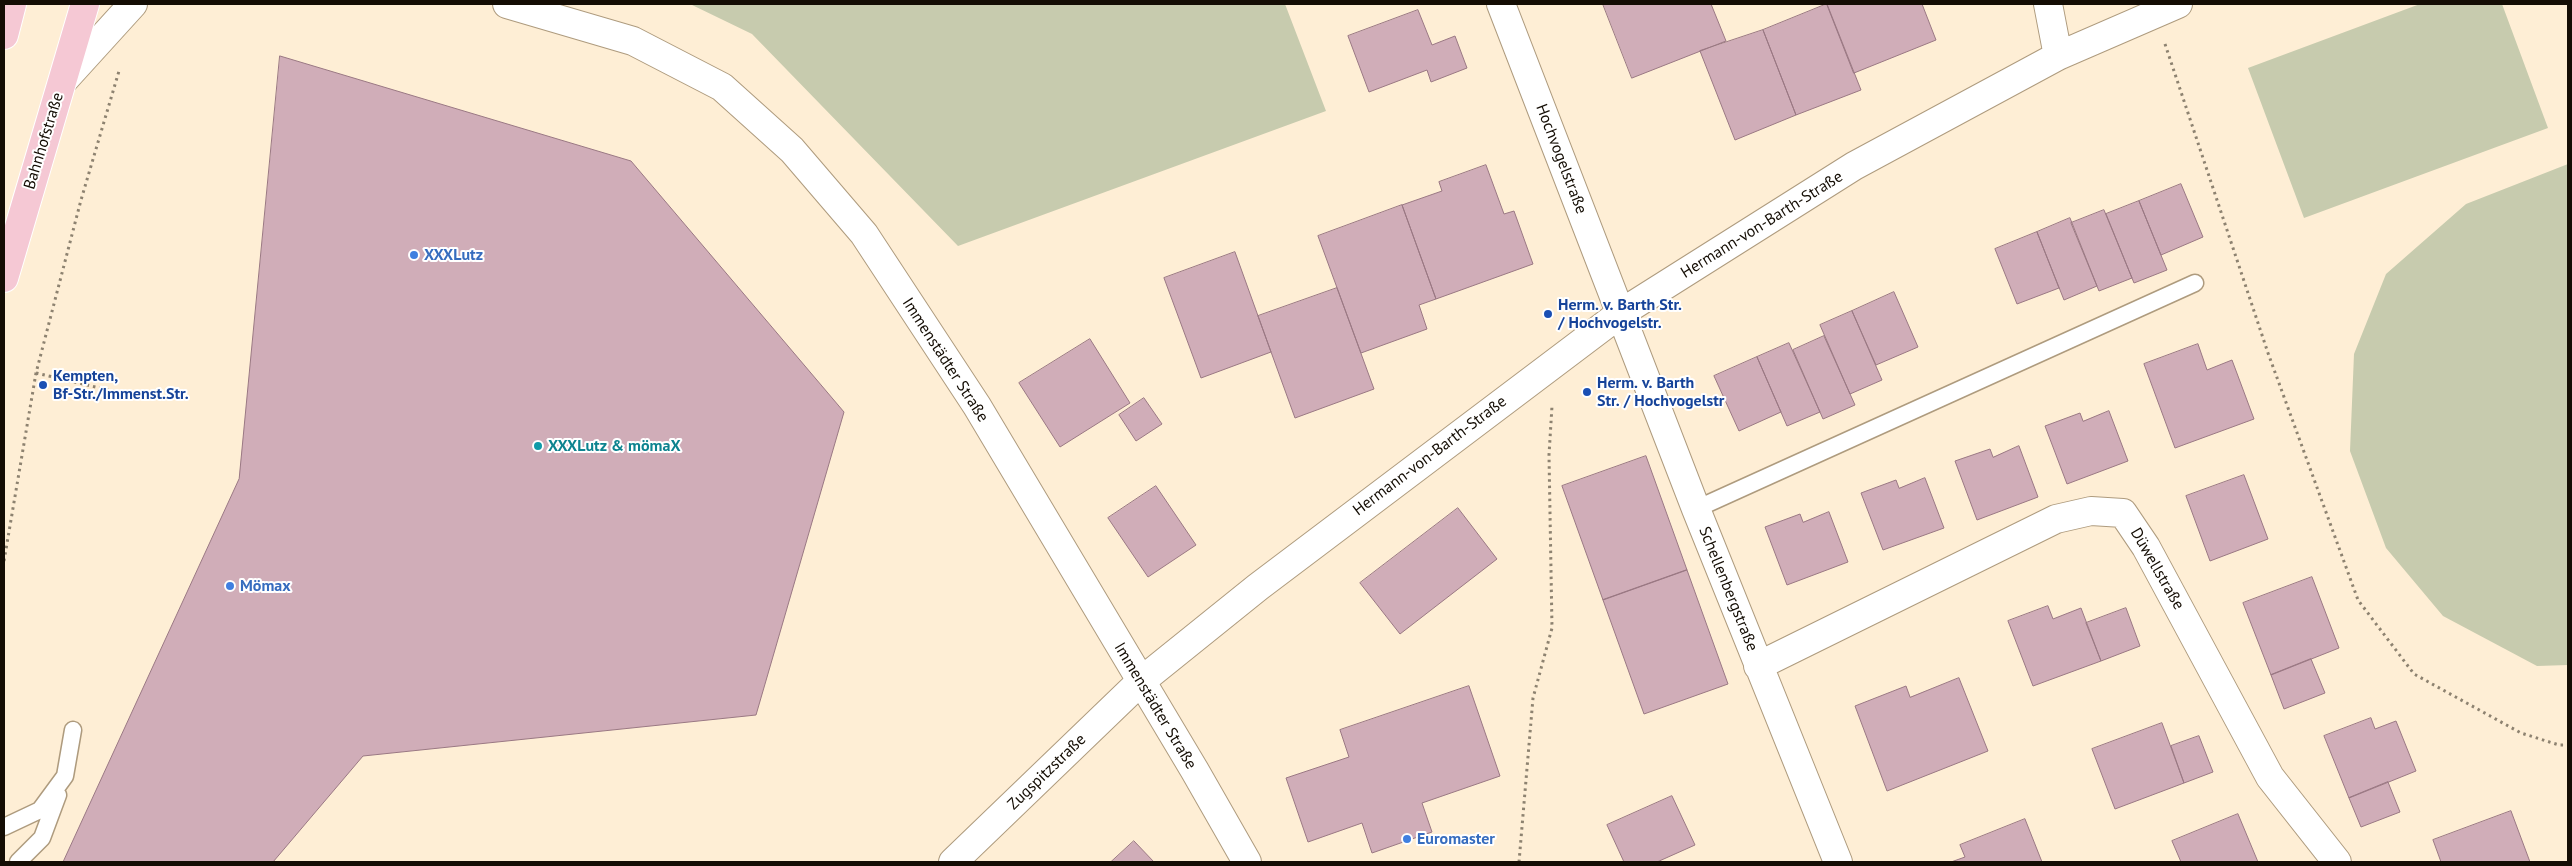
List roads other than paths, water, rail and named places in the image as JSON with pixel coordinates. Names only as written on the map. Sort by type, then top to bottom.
[{"type":"main road","points":[[4,35],[12,4]]},
{"type":"main road","name":"Bahnhofstraße","points":[[4,278],[85,4]]},
{"type":"street","points":[[63,81],[133,4]]},
{"type":"street","name":"Immenstädter Straße","points":[[507,4],[641,45],[722,87],[792,150],[864,234],[977,406],[1140,682],[1195,771],[1247,862]]},
{"type":"street","name":"Hochvogelstraße","points":[[1501,4],[1621,313]]},
{"type":"street","points":[[2048,4],[2058,56]]},
{"type":"street","name":"Hermann-von-Barth-Straße","points":[[1140,682],[1258,587],[1621,313],[1854,166],[2058,56],[2167,8]]},
{"type":"street","name":"Schellenbergstraße","points":[[1621,313],[1758,666],[1838,862]]},
{"type":"street","name":"Düwellstraße","points":[[1758,666],[2056,519],[2091,511],[2123,513],[2146,547],[2270,777],[2337,862]]},
{"type":"street","name":"Zugspitzstraße","points":[[953,862],[1140,682]]},
{"type":"lane","points":[[1696,509],[2195,284]]},
{"type":"lane","points":[[18,862],[42,838],[65,776],[73,730]]},
{"type":"lane","points":[[4,827],[40,810],[65,776]]},
{"type":"place","name":"XXXLutz","points":[[414,255]]},
{"type":"place","name":"Herm. v. Barth Str. / Hochvogelstr.","points":[[1548,314]]},
{"type":"place","name":"Kempten, Bf-Str./Immenst.Str.","points":[[43,385]]},
{"type":"place","name":"Herm. v. Barth Str. / Hochvogelstr","points":[[1587,392]]},
{"type":"place","name":"XXXLutz & mömaX","points":[[538,446]]},
{"type":"place","name":"Mömax","points":[[230,586]]},
{"type":"place","name":"Euromaster","points":[[1407,839]]}]
